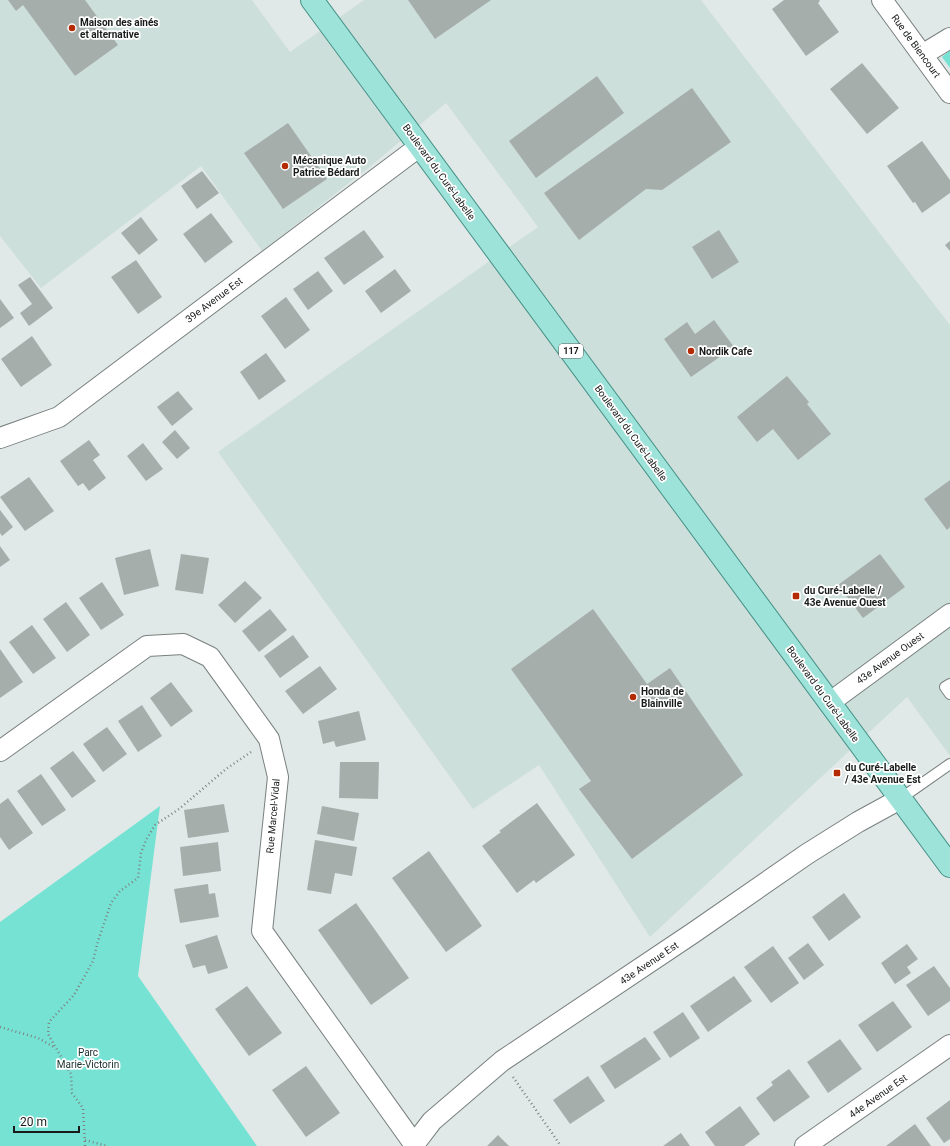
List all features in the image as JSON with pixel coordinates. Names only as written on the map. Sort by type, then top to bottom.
[{"type":"main road","name":"Boulevard du Curé-Labelle","points":[[312,0],[950,866]]},
{"type":"street","name":"Rue de Biencourt","points":[[882,0],[950,92]]},
{"type":"street","points":[[922,55],[950,38]]},
{"type":"street","name":"39e Avenue Est","points":[[1,435],[59,416],[420,146]]},
{"type":"street","name":"43e Avenue Ouest","points":[[829,703],[950,614]]},
{"type":"street","name":"Rue Marcel-Vidal","points":[[0,751],[147,646],[183,644],[210,657],[269,739],[278,777],[262,931],[413,1145]]},
{"type":"street","name":"43e Avenue Est","points":[[413,1145],[432,1121],[502,1062],[693,934],[807,854],[858,822],[900,799]]},
{"type":"street","name":"44e Avenue Est","points":[[806,1146],[950,1045]]},
{"type":"lane","points":[[950,684],[945,687],[950,694]]},
{"type":"lane","points":[[900,799],[950,764]]},
{"type":"path","points":[[85,1146],[83,1108],[72,1093],[71,1074],[54,1047],[48,1034],[49,1022],[74,995],[93,961],[111,903],[120,891],[138,878],[141,853],[146,840],[155,825],[179,809],[226,769],[269,739]]},
{"type":"path","points":[[0,1027],[38,1038],[54,1047]]},
{"type":"path","points":[[513,1077],[561,1146]]},
{"type":"path","points":[[85,1140],[107,1146]]},
{"type":"shaded area","points":[[0,0],[252,0],[290,52],[364,0],[701,0],[950,325],[950,756],[907,697],[650,937],[539,765],[473,809],[218,452],[538,227],[446,103],[372,165],[262,251],[201,166],[41,288],[0,236]]},
{"type":"green space","points":[[950,50],[950,68],[942,57]]},
{"type":"green space","name":"Parc Marie-Victorin","points":[[160,806],[138,976],[257,1146],[0,1146],[0,922]]},
{"type":"building","name":"Maison des aînés et alternative","points":[[8,0],[85,0],[118,45],[75,76],[23,5],[16,11]]},
{"type":"building","points":[[408,0],[491,0],[435,39]]},
{"type":"building","points":[[784,0],[819,0],[820,1],[818,3],[839,32],[806,56],[772,9]]},
{"type":"building","points":[[862,63],[899,108],[867,134],[830,89]]},
{"type":"building","points":[[597,76],[624,113],[536,178],[509,141]]},
{"type":"building","points":[[692,88],[731,142],[662,190],[646,189],[579,240],[544,193]]},
{"type":"building","name":"Mécanique Auto Patrice Bédard","points":[[288,123],[327,179],[283,209],[244,153]]},
{"type":"building","points":[[922,141],[950,180],[950,193],[922,213],[915,202],[913,203],[887,166]]},
{"type":"building","points":[[202,171],[219,193],[197,209],[181,186]]},
{"type":"building","points":[[211,213],[233,242],[205,263],[183,234]]},
{"type":"building","points":[[141,217],[158,240],[139,255],[121,233]]},
{"type":"building","points":[[364,230],[384,257],[344,285],[324,258]]},
{"type":"building","points":[[719,230],[739,262],[712,279],[692,247]]},
{"type":"building","points":[[950,241],[950,251],[945,245]]},
{"type":"building","points":[[136,260],[162,297],[138,314],[111,277]]},
{"type":"building","points":[[395,269],[411,291],[381,313],[365,291]]},
{"type":"building","points":[[318,271],[333,291],[308,310],[293,289]]},
{"type":"building","points":[[30,277],[53,308],[29,326],[20,313],[32,304],[18,285]]},
{"type":"building","points":[[286,297],[310,330],[285,349],[261,316]]},
{"type":"building","points":[[0,299],[14,318],[0,328]]},
{"type":"building","points":[[714,320],[734,347],[691,377],[664,339],[687,322],[695,334]]},
{"type":"building","points":[[32,336],[52,365],[21,387],[1,359]]},
{"type":"building","points":[[266,353],[286,381],[259,400],[240,372]]},
{"type":"building","points":[[787,376],[809,402],[807,404],[831,434],[798,460],[773,429],[757,442],[737,417]]},
{"type":"building","points":[[178,391],[193,409],[172,426],[157,407]]},
{"type":"building","points":[[175,430],[190,448],[177,459],[162,442]]},
{"type":"building","points":[[89,440],[100,455],[93,460],[106,478],[89,491],[83,483],[78,486],[60,461]]},
{"type":"building","points":[[143,443],[163,469],[146,481],[127,456]]},
{"type":"building","points":[[29,477],[54,511],[25,531],[0,497]]},
{"type":"building","points":[[950,480],[950,527],[947,530],[924,499]]},
{"type":"building","points":[[0,510],[13,527],[2,536],[0,533]]},
{"type":"building","points":[[0,546],[10,560],[0,567]]},
{"type":"building","points":[[150,549],[159,586],[124,595],[115,558]]},
{"type":"building","points":[[181,554],[209,558],[203,594],[175,590]]},
{"type":"building","points":[[880,554],[905,587],[863,618],[838,585]]},
{"type":"building","points":[[245,581],[262,598],[235,623],[218,605]]},
{"type":"building","points":[[102,582],[124,615],[101,630],[79,598]]},
{"type":"building","points":[[66,602],[90,635],[67,652],[43,619]]},
{"type":"building","points":[[270,609],[287,630],[259,652],[242,631]]},
{"type":"building","points":[[593,609],[647,684],[670,668],[743,775],[632,859],[579,789],[591,781],[511,669]]},
{"type":"building","points":[[32,625],[56,658],[33,674],[9,642]]},
{"type":"building","points":[[293,635],[309,657],[280,678],[264,656]]},
{"type":"building","points":[[0,649],[23,682],[0,698]]},
{"type":"building","points":[[320,666],[337,689],[303,714],[285,691]]},
{"type":"building","points":[[171,682],[193,711],[171,727],[150,698]]},
{"type":"building","points":[[142,705],[162,736],[138,752],[118,721]]},
{"type":"building","points":[[359,711],[366,740],[336,747],[334,741],[323,744],[318,721]]},
{"type":"building","points":[[107,727],[127,754],[103,772],[83,744]]},
{"type":"building","points":[[73,751],[96,781],[72,798],[50,768]]},
{"type":"building","points":[[340,762],[379,762],[378,799],[339,798]]},
{"type":"building","points":[[41,774],[66,810],[42,826],[17,791]]},
{"type":"building","points":[[8,798],[33,833],[9,850],[0,837],[0,804]]},
{"type":"building","points":[[537,803],[575,855],[536,883],[534,880],[517,893],[482,846],[501,832],[499,831]]},
{"type":"building","points":[[224,804],[229,832],[188,838],[184,810]]},
{"type":"building","points":[[322,806],[359,813],[354,841],[317,834]]},
{"type":"building","points":[[315,840],[357,847],[352,876],[335,873],[331,894],[307,890]]},
{"type":"building","points":[[218,842],[221,871],[183,876],[180,847]]},
{"type":"building","points":[[429,851],[482,926],[446,952],[392,878]]},
{"type":"building","points":[[208,884],[209,894],[215,893],[219,917],[180,923],[174,889]]},
{"type":"building","points":[[844,893],[861,917],[829,941],[812,917]]},
{"type":"building","points":[[356,903],[409,978],[371,1005],[318,930]]},
{"type":"building","points":[[217,935],[228,968],[208,974],[205,965],[193,968],[185,945]]},
{"type":"building","points":[[808,943],[824,965],[804,980],[788,958]]},
{"type":"building","points":[[907,944],[918,959],[907,967],[911,973],[895,984],[881,963]]},
{"type":"building","points":[[773,946],[799,983],[771,1003],[744,967]]},
{"type":"building","points":[[934,966],[950,988],[950,1001],[928,1016],[906,985]]},
{"type":"building","points":[[734,976],[752,1001],[708,1032],[690,1006]]},
{"type":"building","points":[[247,986],[282,1033],[249,1056],[215,1009]]},
{"type":"building","points":[[893,1001],[912,1027],[877,1052],[858,1025]]},
{"type":"building","points":[[683,1012],[700,1038],[670,1058],[653,1032]]},
{"type":"building","points":[[645,1037],[661,1059],[615,1089],[600,1066]]},
{"type":"building","points":[[840,1039],[862,1069],[828,1093],[807,1062]]},
{"type":"building","points":[[306,1066],[340,1113],[306,1137],[272,1090]]},
{"type":"building","points":[[789,1069],[810,1097],[774,1122],[756,1098],[773,1085],[771,1082]]},
{"type":"building","points":[[588,1076],[605,1101],[570,1124],[553,1100]]},
{"type":"building","points":[[950,1100],[950,1139],[944,1143],[926,1118]]},
{"type":"building","points":[[740,1106],[760,1134],[744,1146],[715,1146],[705,1132]]},
{"type":"building","points":[[915,1124],[931,1146],[886,1146]]},
{"type":"building","points":[[681,1133],[690,1146],[663,1146]]},
{"type":"building","points":[[498,1135],[509,1146],[487,1146]]},
{"type":"place","name":"Maison des aînés et alternative","points":[[72,28]]},
{"type":"place","name":"Mécanique Auto Patrice Bédard","points":[[285,166]]},
{"type":"place","name":"Nordik Cafe","points":[[691,351]]},
{"type":"place","name":"du Curé-Labelle / 43e Avenue Ouest","points":[[796,596]]},
{"type":"place","name":"Honda de Blainville","points":[[633,697]]},
{"type":"place","name":"du Curé-Labelle / 43e Avenue Est","points":[[837,773]]}]
